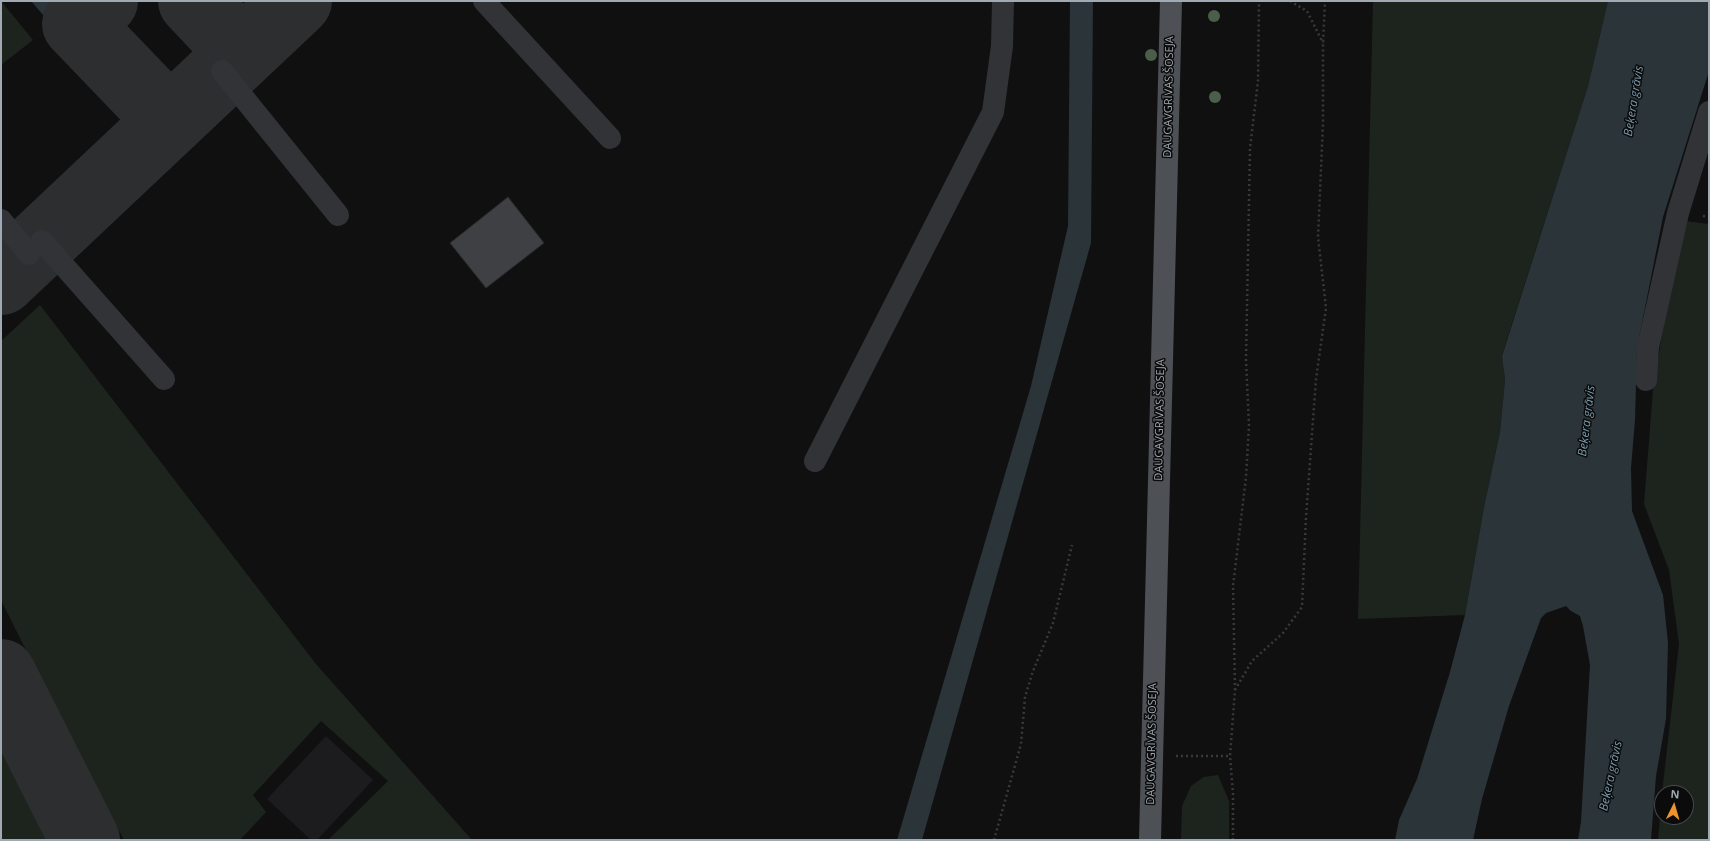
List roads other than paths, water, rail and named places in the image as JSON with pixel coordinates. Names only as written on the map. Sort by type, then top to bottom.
[{"type":"main road","name":"DAUGAVGRĪVAS ŠOSEJA","points":[[1150,840],[1171,1]]},
{"type":"lane","points":[[484,1],[610,138]]},
{"type":"lane","points":[[815,461],[993,112],[1002,46],[1002,1]]},
{"type":"lane","points":[[222,71],[338,215]]},
{"type":"lane","points":[[1646,380],[1648,347],[1678,213],[1709,112]]},
{"type":"lane","points":[[1,220],[36,247],[164,379]]},
{"type":"water","points":[[31,1],[80,1],[63,17],[44,16]]},
{"type":"water","points":[[1070,1],[1093,1],[1091,243],[922,840],[897,840],[1031,386],[1068,226]]},
{"type":"water","name":"Beķera grāvis","points":[[1608,1],[1709,1],[1709,71],[1663,217],[1637,348],[1635,420],[1631,468],[1632,511],[1663,595],[1668,643],[1666,719],[1655,785],[1654,785],[1651,840],[1578,840],[1581,822],[1590,665],[1580,616],[1566,606],[1546,613],[1541,618],[1509,706],[1482,799],[1473,840],[1395,840],[1399,820],[1417,779],[1450,672],[1465,615],[1484,507],[1500,432],[1505,380],[1502,356],[1588,86]]}]
